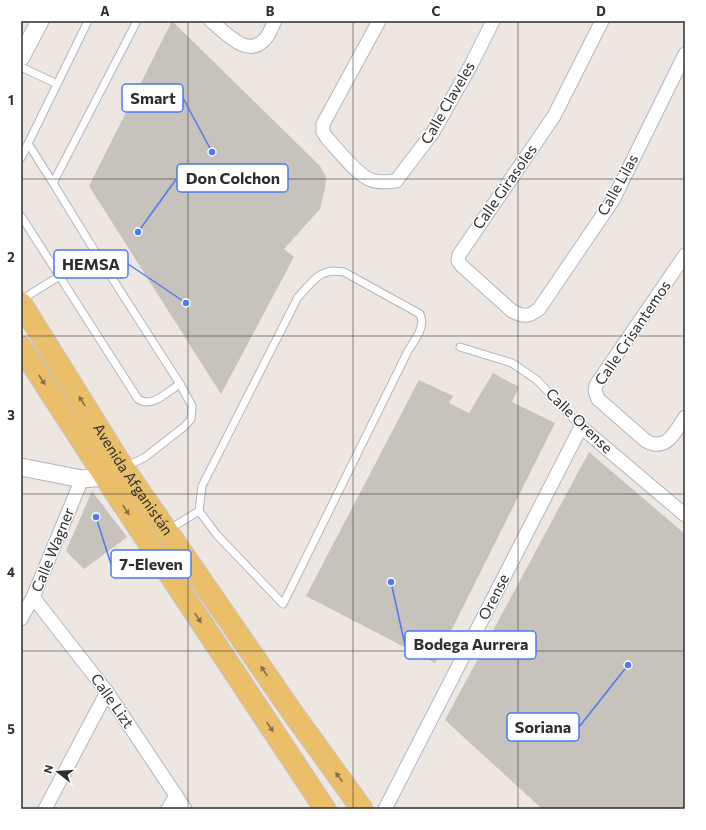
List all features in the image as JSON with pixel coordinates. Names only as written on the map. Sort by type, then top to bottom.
[{"type":"main road","name":"Avenida Afganistán","points":[[21,302],[123,467],[168,530],[292,712],[362,809]]},
{"type":"main road","name":"Avenida Afganistán","points":[[21,347],[105,477],[325,809]]},
{"type":"street","points":[[21,57],[40,21]]},
{"type":"street","points":[[211,21],[237,42],[247,47],[256,46],[266,38],[275,21]]},
{"type":"street","name":"Calle Claveles","points":[[379,21],[323,124],[323,132],[361,175],[372,180],[382,182],[396,181],[433,132],[471,65],[493,21]]},
{"type":"street","name":"Calle Girasoles","points":[[539,309],[530,315],[520,315],[512,311],[462,266],[458,261],[459,255],[554,116],[602,21]]},
{"type":"street","name":"Calle Lilas","points":[[539,309],[613,200],[685,54]]},
{"type":"street","name":"Calle Crisantemos","points":[[685,255],[596,385],[595,391],[598,400],[651,444],[658,444],[668,441],[685,417]]},
{"type":"street","name":"Calle Orense","points":[[581,427],[685,515]]},
{"type":"street","name":"Orense","points":[[385,809],[581,427]]},
{"type":"street","points":[[21,467],[82,479],[105,477],[123,467]]},
{"type":"street","name":"Calle Wagner","points":[[21,619],[33,597],[82,479]]},
{"type":"street","name":"Calle Lizt","points":[[33,597],[107,692],[185,809]]},
{"type":"street","points":[[45,809],[107,692]]},
{"type":"street","points":[[168,809],[176,795]]},
{"type":"lane","points":[[21,158],[29,145],[88,21]]},
{"type":"lane","points":[[53,183],[137,21]]},
{"type":"lane","points":[[21,67],[57,84]]},
{"type":"lane","points":[[29,145],[180,384],[192,406],[191,419],[185,426],[144,458],[123,467]]},
{"type":"lane","points":[[21,216],[138,399],[142,402],[154,402],[180,384]]},
{"type":"lane","points":[[21,302],[96,253]]},
{"type":"lane","points":[[333,270],[344,272],[420,314],[423,323],[420,332],[408,351],[283,604],[217,535],[199,511],[202,486],[298,297],[318,277],[325,272],[333,270]]},
{"type":"lane","name":"Calle Orense","points":[[460,347],[512,363],[537,380],[581,427]]},
{"type":"lane","points":[[168,530],[199,511]]},
{"type":"building","points":[[172,21],[320,166],[326,177],[320,209],[284,249],[294,257],[221,394],[89,186]]},
{"type":"building","points":[[493,373],[519,387],[512,402],[555,423],[435,663],[306,596],[419,380],[453,396],[449,403],[469,413]]},
{"type":"building","points":[[589,452],[685,534],[685,809],[537,809],[539,806],[445,720]]},
{"type":"building","points":[[92,491],[127,537],[84,569],[66,551]]},
{"type":"place","name":"Smart","points":[[212,152]]},
{"type":"place","name":"Don Colchon","points":[[138,232]]},
{"type":"place","name":"HEMSA","points":[[186,303]]},
{"type":"place","name":"7-Eleven","points":[[96,517]]},
{"type":"place","name":"Bodega Aurrera","points":[[391,582]]},
{"type":"place","name":"Soriana","points":[[628,665]]}]
